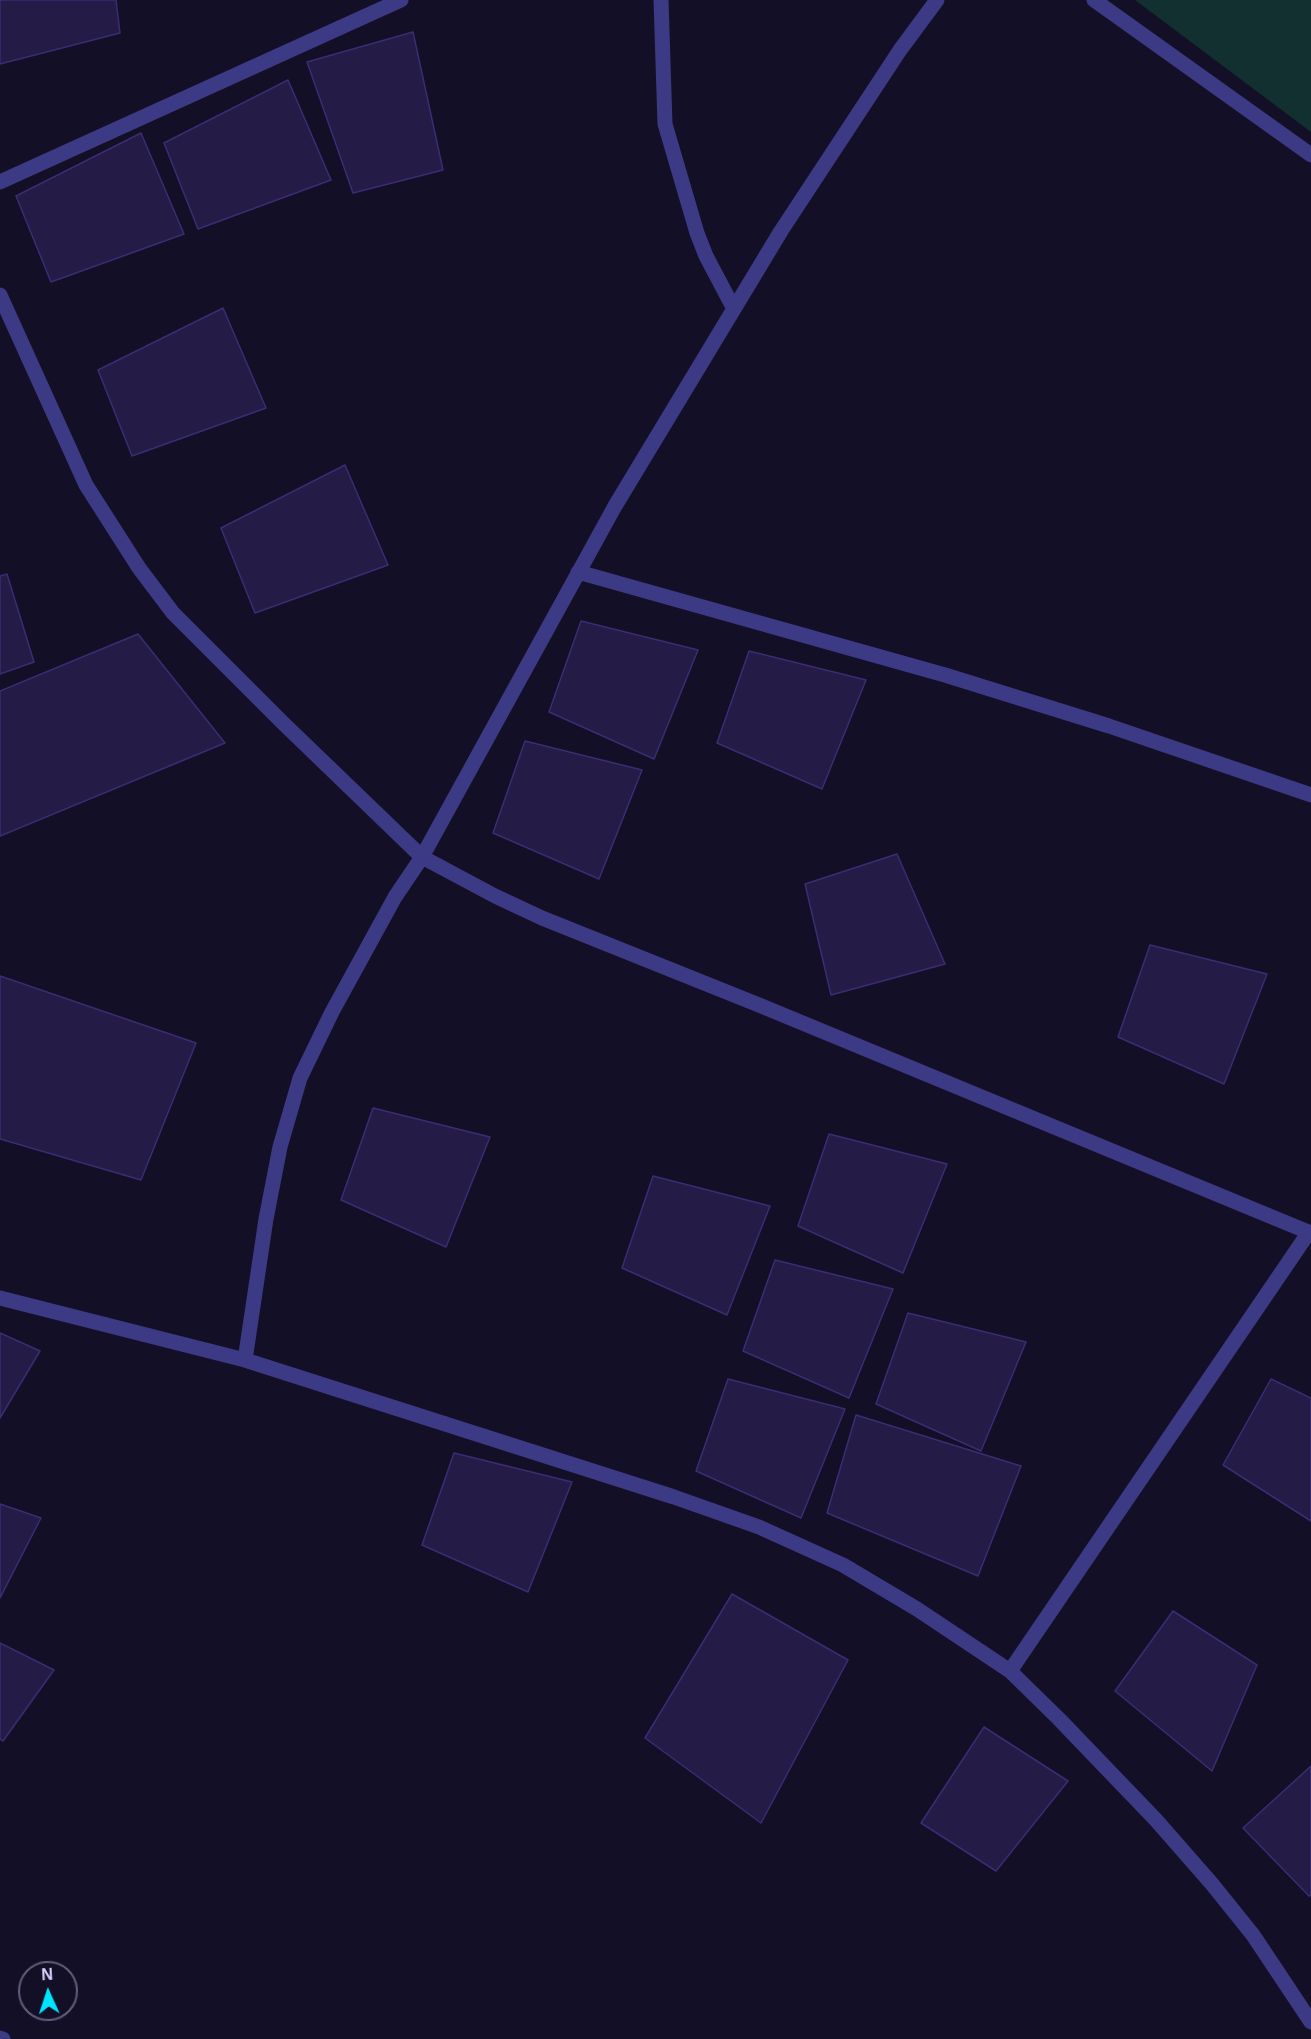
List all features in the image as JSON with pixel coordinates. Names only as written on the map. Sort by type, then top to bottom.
[{"type":"street","points":[[0,182],[401,0]]},
{"type":"street","points":[[661,0],[665,124],[697,233],[706,256],[734,309]]},
{"type":"street","points":[[245,1360],[266,1219],[280,1147],[300,1078],[332,1012],[395,897],[422,857],[615,506],[781,231],[894,59],[937,0]]},
{"type":"street","points":[[1094,0],[1311,155]]},
{"type":"street","points":[[0,295],[86,485],[139,568],[173,614],[422,857],[542,918],[770,1009],[1310,1232],[1010,1671]]},
{"type":"street","points":[[578,572],[945,675],[1109,726],[1311,795]]},
{"type":"street","points":[[0,1298],[245,1360],[674,1497],[759,1527],[843,1565],[917,1609],[1010,1671],[1132,1795],[1212,1884],[1253,1935],[1311,2022]]},
{"type":"green space","points":[[1135,0],[1311,0],[1311,132]]},
{"type":"building","points":[[0,0],[116,0],[120,33],[0,64]]},
{"type":"building","points":[[413,32],[443,170],[353,193],[307,62]]},
{"type":"building","points":[[288,80],[331,180],[198,229],[164,143]]},
{"type":"building","points":[[141,133],[184,234],[51,282],[16,196]]},
{"type":"building","points":[[223,308],[266,408],[132,456],[98,370]]},
{"type":"building","points":[[345,465],[388,565],[255,613],[221,528]]},
{"type":"building","points":[[7,574],[34,662],[0,674],[0,576]]},
{"type":"building","points":[[581,621],[698,650],[654,759],[549,712]]},
{"type":"building","points":[[138,634],[225,743],[0,836],[0,691]]},
{"type":"building","points":[[749,651],[866,680],[822,789],[717,743]]},
{"type":"building","points":[[525,741],[642,770],[599,879],[493,833]]},
{"type":"building","points":[[897,854],[945,964],[831,995],[805,884]]},
{"type":"building","points":[[1150,945],[1267,974],[1224,1084],[1118,1037]]},
{"type":"building","points":[[0,976],[196,1043],[141,1180],[0,1139]]},
{"type":"building","points":[[373,1108],[490,1137],[446,1247],[341,1200]]},
{"type":"building","points":[[829,1134],[947,1164],[903,1273],[798,1226]]},
{"type":"building","points":[[653,1176],[770,1206],[727,1315],[622,1268]]},
{"type":"building","points":[[775,1260],[893,1289],[849,1398],[743,1351]]},
{"type":"building","points":[[908,1313],[1026,1342],[981,1451],[876,1404]]},
{"type":"building","points":[[0,1333],[40,1351],[0,1418]]},
{"type":"building","points":[[728,1379],[845,1409],[801,1518],[696,1471]]},
{"type":"building","points":[[1271,1379],[1311,1398],[1311,1521],[1223,1465]]},
{"type":"building","points":[[856,1415],[1021,1466],[978,1576],[827,1513]]},
{"type":"building","points":[[454,1453],[572,1482],[528,1592],[422,1545]]},
{"type":"building","points":[[0,1504],[41,1518],[0,1598]]},
{"type":"building","points":[[732,1594],[848,1660],[761,1823],[645,1738]]},
{"type":"building","points":[[1173,1611],[1257,1665],[1212,1771],[1115,1691]]},
{"type":"building","points":[[0,1643],[54,1670],[3,1741],[0,1739]]},
{"type":"building","points":[[984,1727],[1068,1781],[996,1871],[921,1823]]},
{"type":"building","points":[[1311,1766],[1311,1895],[1309,1896],[1243,1828]]}]
